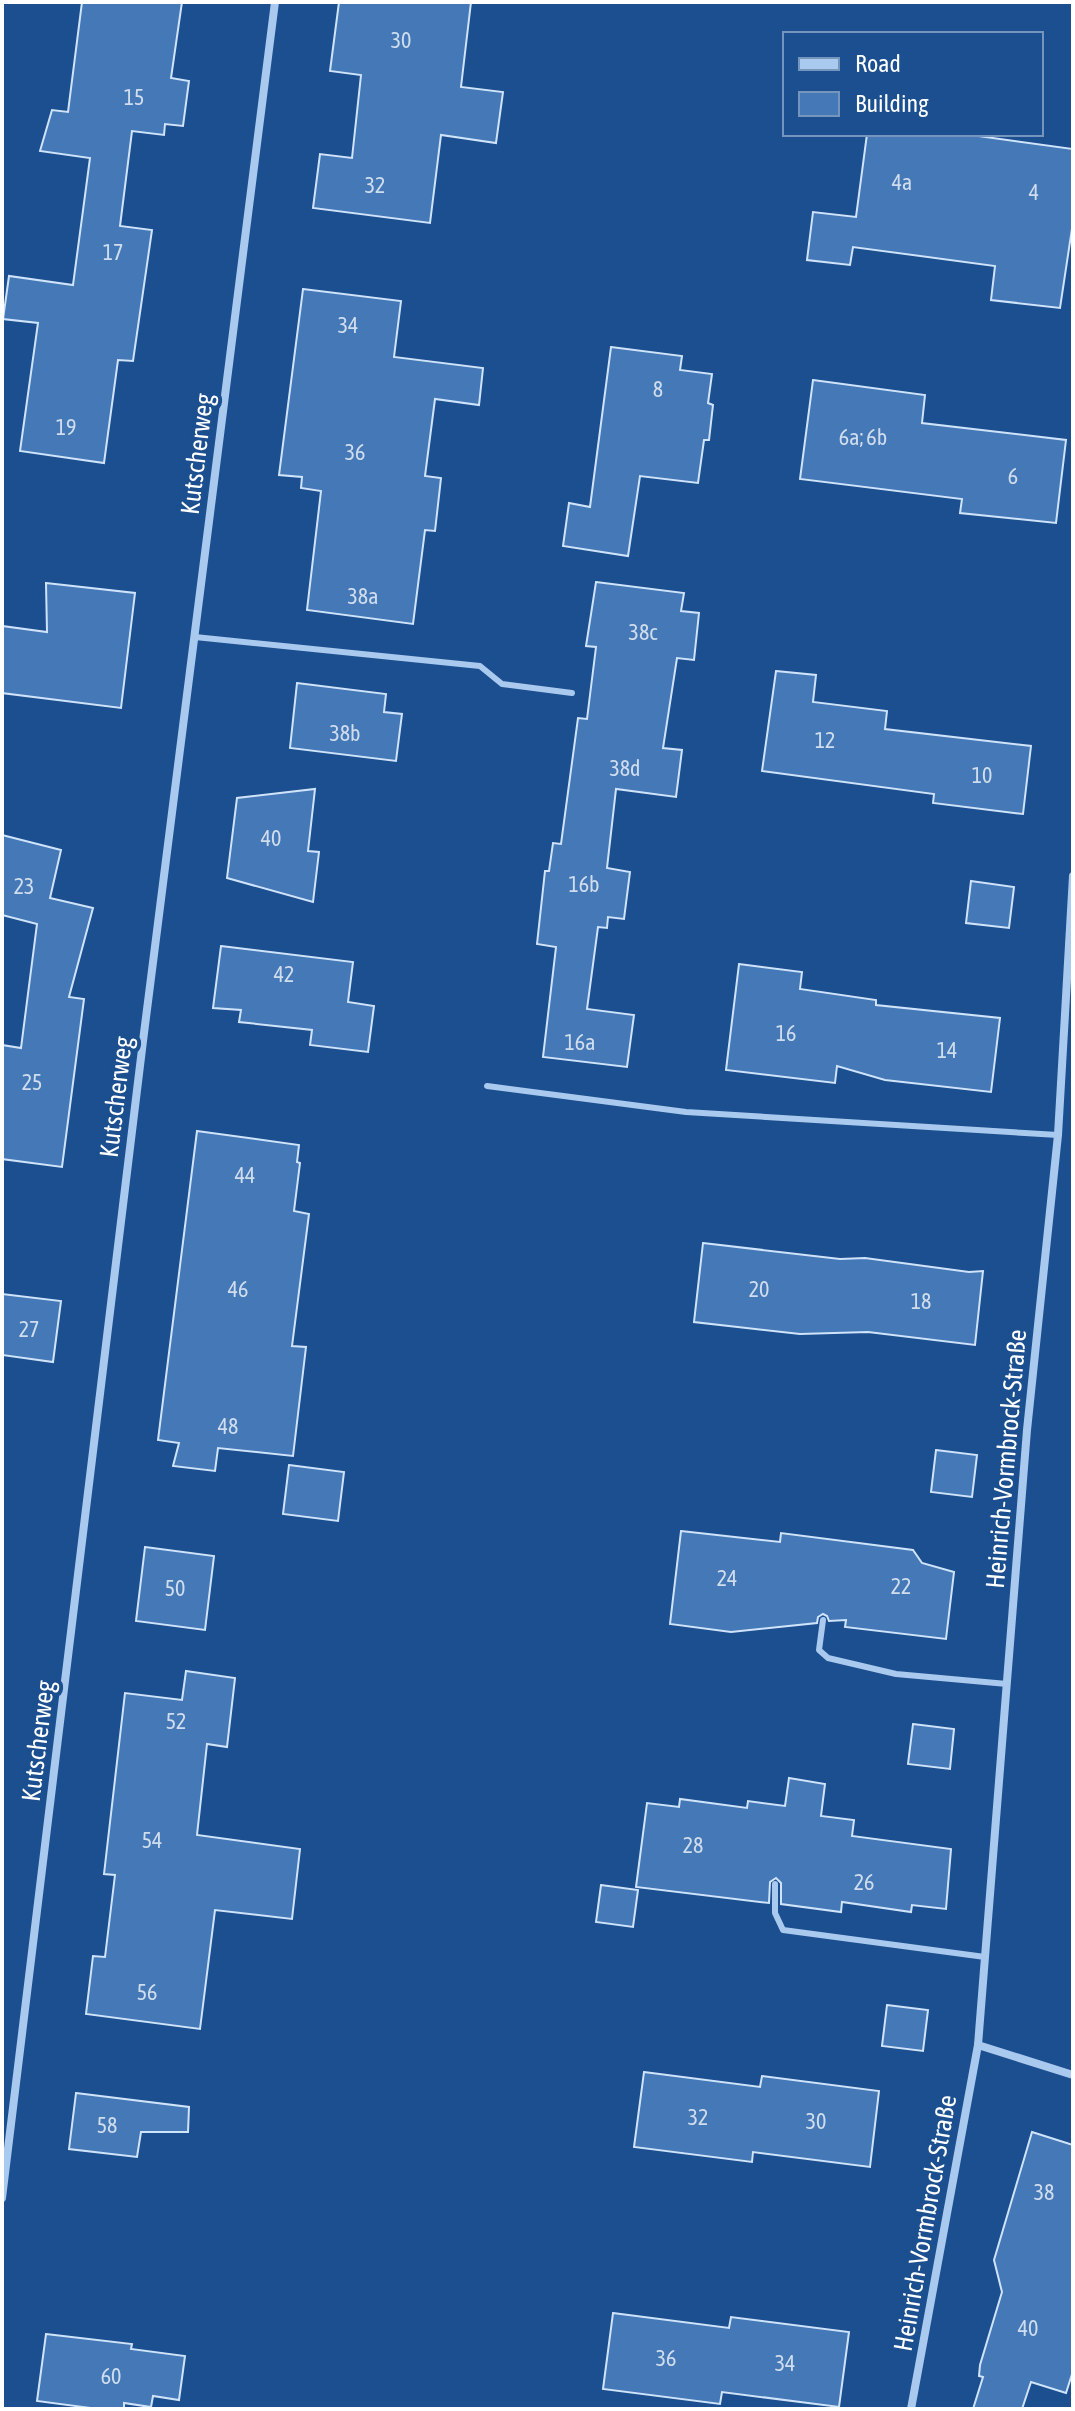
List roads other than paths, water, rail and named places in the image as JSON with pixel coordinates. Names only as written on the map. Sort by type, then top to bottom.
[{"type":"street","name":"Kutscherweg","points":[[2,2198],[141,1057],[275,2]]},
{"type":"street","name":"Heinrich-Vormbrock-Straße","points":[[911,2409],[978,2045],[1027,1430],[1058,1135],[1073,876]]},
{"type":"street","points":[[978,2045],[1073,2075]]},
{"type":"lane","points":[[195,637],[480,666],[502,684],[572,693]]},
{"type":"lane","points":[[487,1086],[686,1112],[1058,1135]]},
{"type":"lane","points":[[823,1620],[819,1650],[828,1658],[896,1674],[1007,1684]]},
{"type":"lane","points":[[775,1884],[775,1913],[783,1930],[985,1957]]}]
